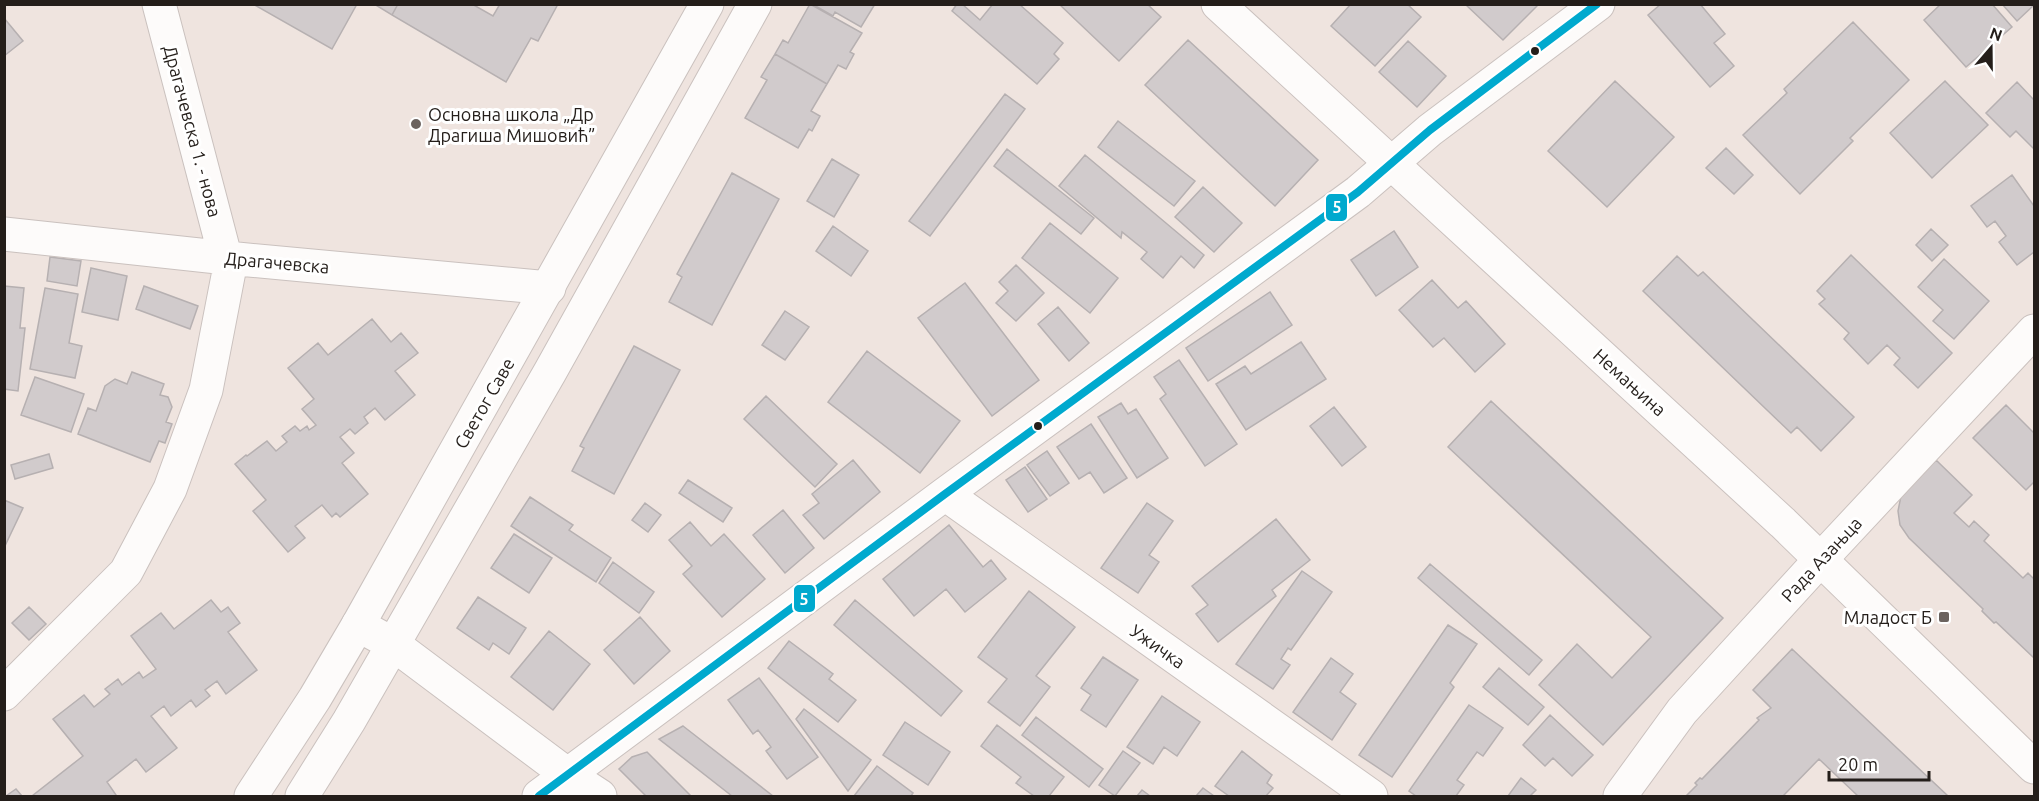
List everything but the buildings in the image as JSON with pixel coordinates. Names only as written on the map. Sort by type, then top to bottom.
[{"type":"street","name":"Драгачевска 1. - нова","points":[[4,694],[126,572],[170,489],[206,390],[230,271],[159,4]]},
{"type":"street","name":"Светог Саве","points":[[251,796],[315,698],[708,4]]},
{"type":"street","points":[[302,796],[349,721],[550,372],[755,4]]},
{"type":"street","name":"Немањина","points":[[1218,4],[1783,523],[2034,767]]},
{"type":"street","points":[[539,796],[945,494],[1358,192],[1430,130],[1598,4]]},
{"type":"street","name":"Драгачевска","points":[[4,234],[227,258],[549,288]]},
{"type":"street","name":"Рада Азањца","points":[[1620,796],[1682,711],[2034,331]]},
{"type":"street","name":"Ужичка","points":[[945,494],[1371,796]]},
{"type":"street","points":[[357,625],[393,644],[568,775],[600,796]]},
{"type":"transit line","name":"5","points":[[539,796],[945,494],[1358,192],[1430,130],[1597,4]]},
{"type":"place","name":"Основна школа „Др Драгиша Мишовић”","points":[[416,124]]},
{"type":"place","name":"Младост Б","points":[[1944,617]]}]
